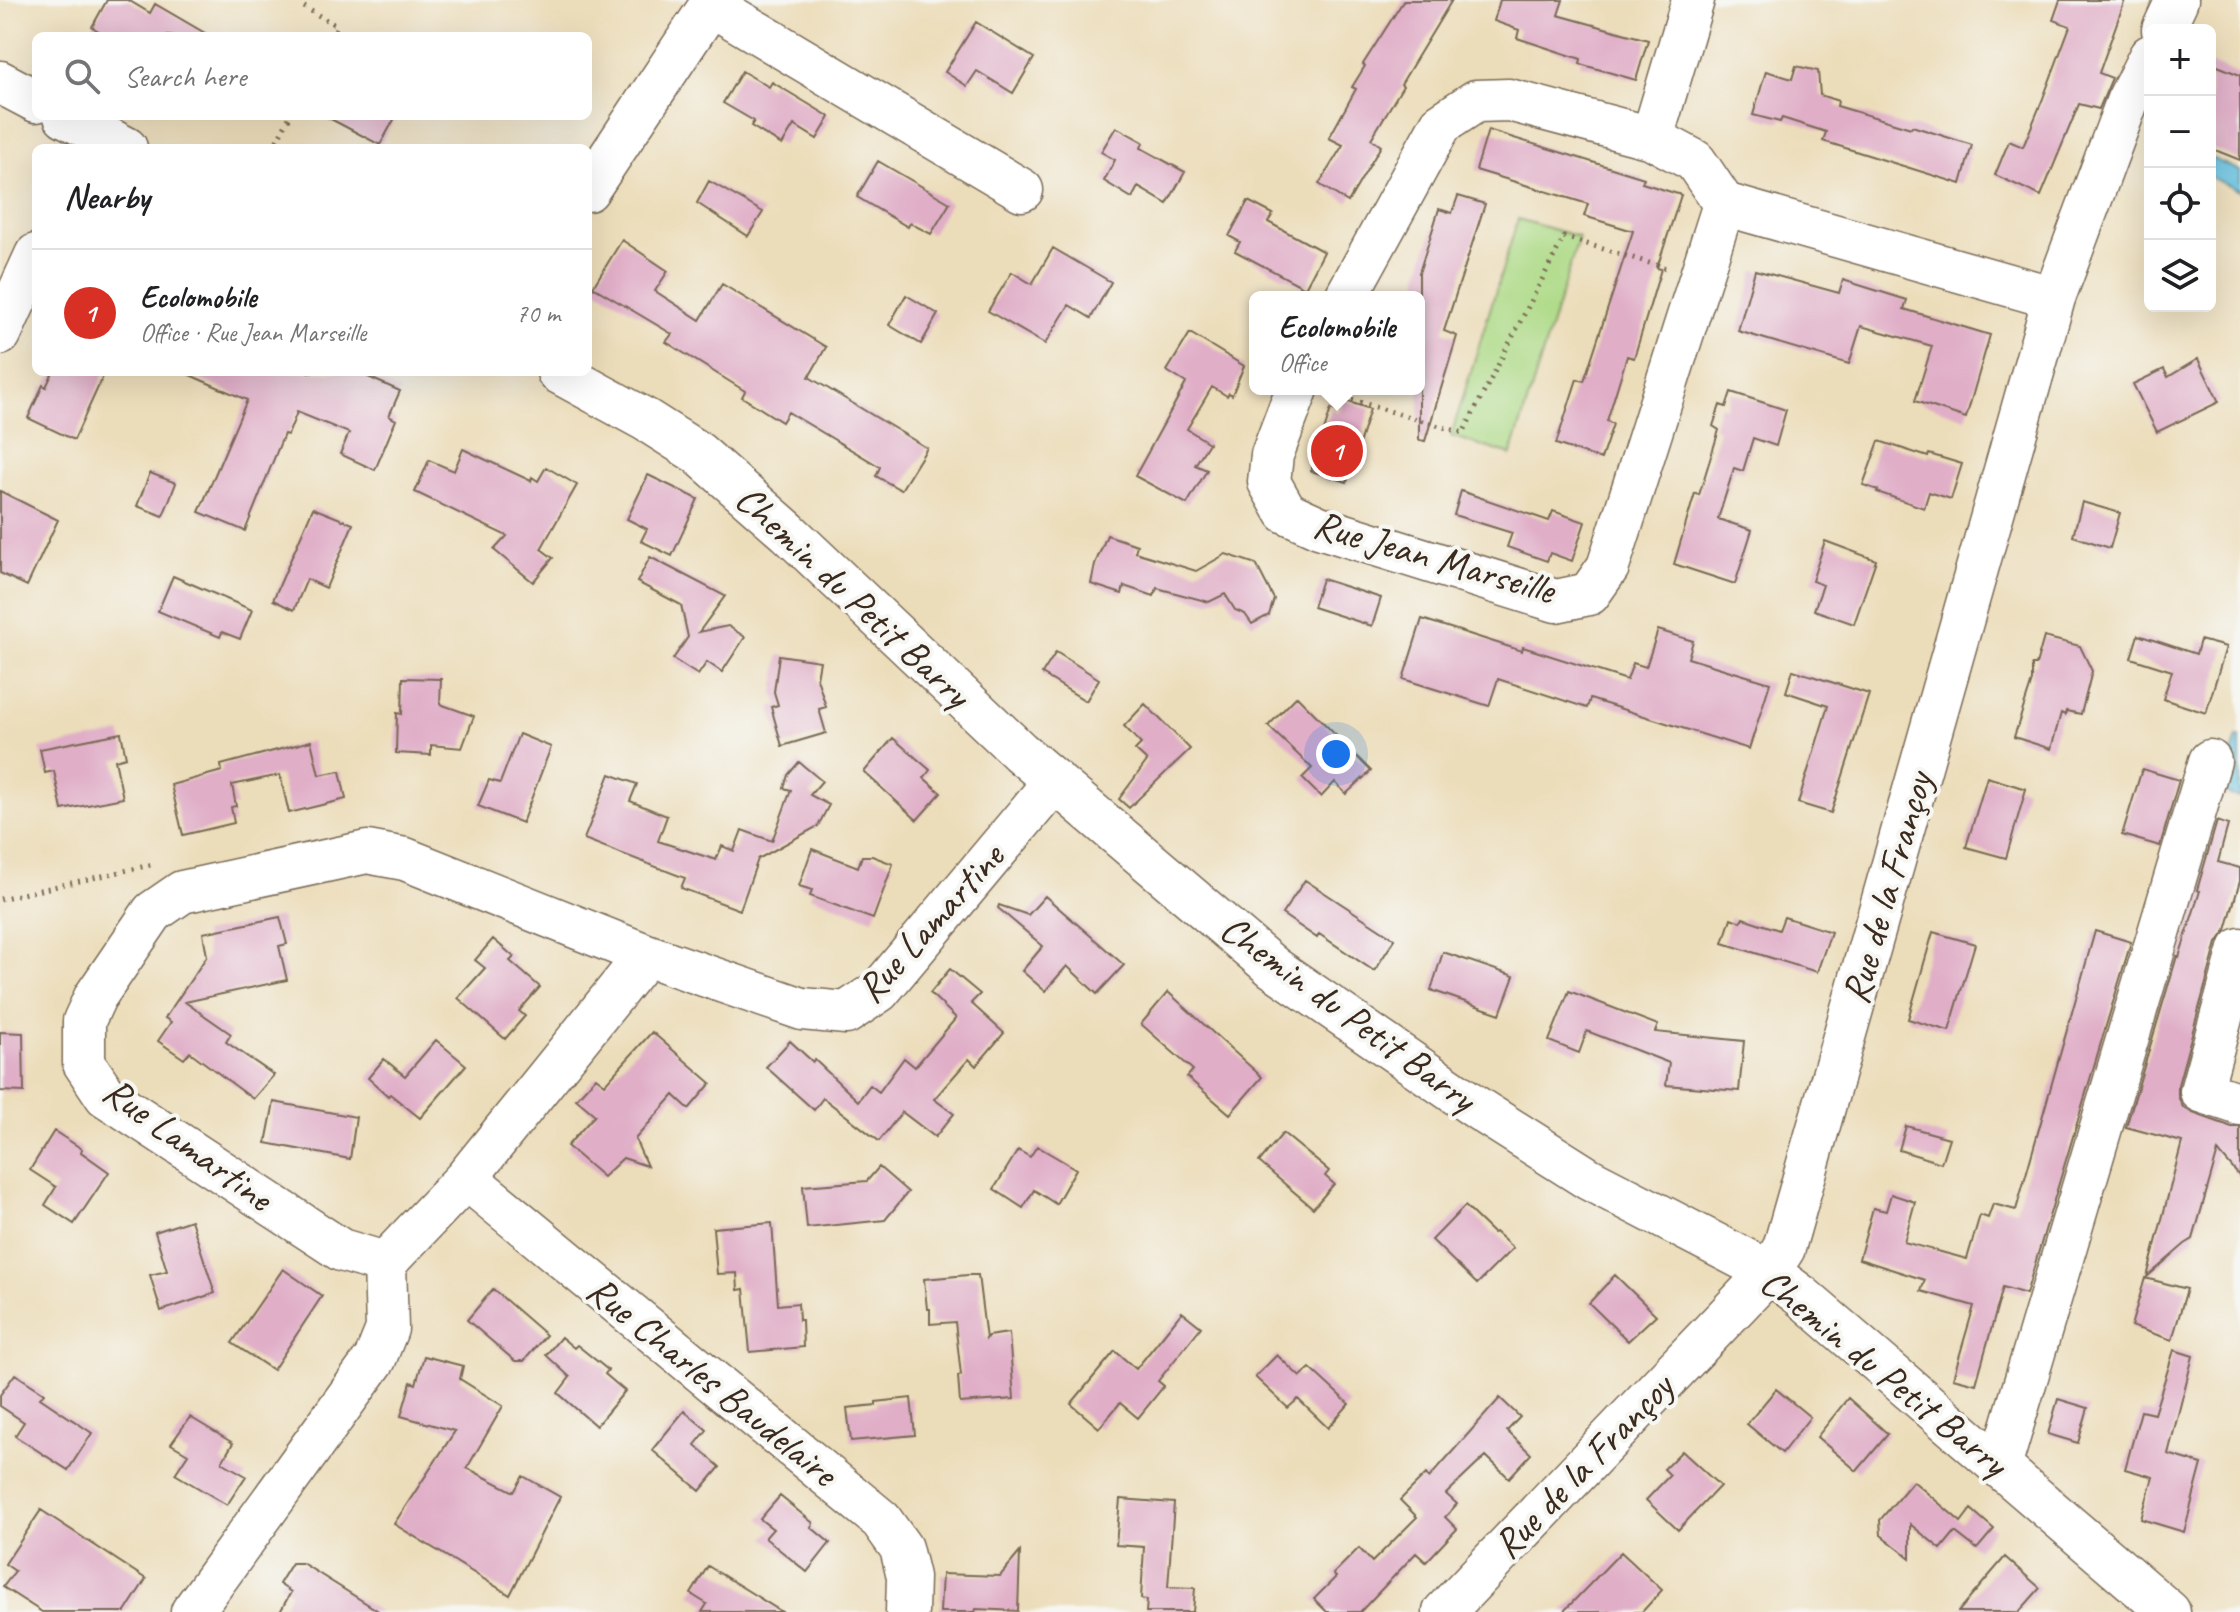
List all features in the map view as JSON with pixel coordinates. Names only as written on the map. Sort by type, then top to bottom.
[{"type":"street","points":[[1652,138],[1693,0]]},
{"type":"street","points":[[2166,24],[2177,0]]},
{"type":"street","points":[[592,184],[712,2],[1022,190]]},
{"type":"street","name":"Rue de la Françoy","points":[[1444,1612],[1769,1272],[1784,1248],[2054,298],[2127,102],[2144,68]]},
{"type":"street","points":[[0,82],[32,99]]},
{"type":"street","points":[[1349,291],[1441,124],[1476,101],[1509,100],[1652,138],[1695,161],[1724,204],[2054,298]]},
{"type":"street","name":"Rue Jean Marseille","points":[[1295,395],[1272,455],[1269,482],[1286,512],[1319,527],[1556,601],[1589,594],[1608,567],[1724,204]]},
{"type":"street","points":[[0,334],[32,264]]},
{"type":"street","name":"Chemin du Petit Barry","points":[[565,376],[646,420],[698,453],[788,532],[1020,752],[1274,968],[1441,1083],[1589,1179],[1769,1272],[1800,1295],[2169,1612]]},
{"type":"street","points":[[2000,1467],[2210,761]]},
{"type":"street","name":"Rue Lamartine","points":[[385,1263],[341,1250],[106,1096],[84,1063],[84,1021],[95,997],[153,912],[182,892],[367,852],[405,859],[646,955],[802,1009],[846,1013],[879,991],[1055,781]]},
{"type":"street","points":[[2240,949],[2201,1091],[2240,1104]]},
{"type":"street","points":[[192,1612],[375,1359],[387,1329],[385,1263],[466,1178],[646,955]]},
{"type":"street","name":"Rue Charles Baudelaire","points":[[466,1178],[881,1520],[901,1548],[908,1577],[907,1612]]},
{"type":"path","points":[[304,7],[337,26],[334,32]]},
{"type":"path","points":[[275,144],[288,120]]},
{"type":"path","points":[[1336,395],[1463,433],[1564,237],[1701,278]]},
{"type":"path","points":[[0,899],[161,863],[182,892]]},
{"type":"green space","points":[[1518,219],[1579,237],[1511,455],[1451,436]]},
{"type":"water","points":[[2216,160],[2240,171],[2240,191],[2216,180]]},
{"type":"water","points":[[2237,737],[2240,737],[2240,798],[2221,792]]},
{"type":"building","points":[[107,0],[128,0],[150,13],[155,4],[203,32],[100,32],[92,27]]},
{"type":"building","points":[[1404,0],[1452,0],[1371,139],[1381,146],[1348,202],[1319,184],[1343,145],[1329,138],[1356,89],[1352,87],[1365,66],[1363,64]]},
{"type":"building","points":[[1500,0],[1563,0],[1558,15],[1648,40],[1636,80],[1580,64],[1581,59],[1517,38],[1519,30],[1494,21]]},
{"type":"building","points":[[2060,0],[2125,0],[2099,73],[2112,78],[2099,109],[2079,104],[2041,196],[1995,175],[2009,141],[2023,147],[2070,26],[2053,20]]},
{"type":"building","points":[[976,22],[1034,58],[1013,93],[977,71],[967,86],[945,72]]},
{"type":"building","points":[[2216,65],[2240,75],[2240,160],[2216,150]]},
{"type":"building","points":[[1796,66],[1818,71],[1820,95],[1838,101],[1837,106],[1972,145],[1961,184],[1823,141],[1826,132],[1782,118],[1780,122],[1753,115],[1766,71],[1792,79]]},
{"type":"building","points":[[742,71],[769,87],[772,82],[830,117],[817,139],[794,125],[782,145],[751,126],[754,121],[723,103]]},
{"type":"building","points":[[333,120],[394,120],[378,144]]},
{"type":"building","points":[[1116,127],[1143,142],[1141,148],[1185,172],[1167,204],[1138,187],[1132,198],[1104,181],[1115,160],[1101,152]]},
{"type":"building","points":[[1488,130],[1644,178],[1642,183],[1681,195],[1657,268],[1661,269],[1634,358],[1627,356],[1607,421],[1613,424],[1601,459],[1556,444],[1577,379],[1584,381],[1633,231],[1584,216],[1588,204],[1476,170]]},
{"type":"building","points":[[878,161],[950,203],[931,234],[910,223],[908,227],[857,197]]},
{"type":"building","points":[[709,181],[763,212],[748,236],[697,203]]},
{"type":"building","points":[[1458,196],[1485,204],[1444,331],[1457,336],[1425,441],[1419,440],[1419,395],[1425,395],[1425,291],[1419,291],[1419,273],[1439,209],[1452,213]]},
{"type":"building","points":[[1248,201],[1273,214],[1268,222],[1324,252],[1305,288],[1235,251],[1240,242],[1229,236]]},
{"type":"building","points":[[622,240],[668,271],[655,291],[700,320],[722,284],[826,347],[809,377],[927,448],[901,490],[876,476],[880,467],[788,412],[782,422],[742,397],[745,391],[666,342],[672,334],[593,287]]},
{"type":"building","points":[[1053,248],[1111,282],[1091,318],[1069,305],[1045,344],[988,311],[1012,272],[1032,284]]},
{"type":"building","points":[[1755,270],[1839,293],[1843,280],[1907,300],[1904,309],[1990,335],[1966,418],[1915,401],[1932,346],[1861,326],[1849,364],[1738,331]]},
{"type":"building","points":[[906,295],[938,314],[921,344],[889,325]]},
{"type":"building","points":[[1190,333],[1244,366],[1232,395],[1229,393],[1227,396],[1212,387],[1187,429],[1209,443],[1195,465],[1207,470],[1187,504],[1135,476],[1186,383],[1167,371]]},
{"type":"building","points":[[2198,359],[2219,402],[2157,432],[2133,384],[2164,369],[2168,377]]},
{"type":"building","points":[[51,376],[103,376],[74,440],[28,418],[43,385],[46,387]]},
{"type":"building","points":[[192,376],[366,376],[400,391],[389,416],[396,420],[375,470],[340,454],[349,433],[297,412],[288,435],[284,434],[245,531],[199,512],[247,400]]},
{"type":"building","points":[[1731,392],[1786,410],[1776,446],[1753,438],[1743,471],[1734,468],[1718,519],[1752,530],[1735,584],[1674,564],[1695,493],[1699,495],[1719,430],[1713,426],[1720,405],[1726,407]]},
{"type":"building","points":[[1343,400],[1370,409],[1347,482],[1311,471],[1331,409],[1339,412]]},
{"type":"building","points":[[1879,441],[1962,464],[1951,499],[1929,492],[1924,508],[1863,485]]},
{"type":"building","points":[[463,449],[531,481],[532,477],[538,481],[546,467],[577,485],[541,549],[553,558],[533,582],[494,550],[507,536],[415,492],[429,460],[454,471]]},
{"type":"building","points":[[150,473],[176,483],[163,516],[137,506]]},
{"type":"building","points":[[648,475],[698,499],[672,556],[641,541],[647,529],[627,519]]},
{"type":"building","points":[[0,491],[58,520],[27,586],[0,573]]},
{"type":"building","points":[[1461,491],[1549,521],[1553,511],[1585,522],[1572,561],[1550,553],[1547,561],[1507,547],[1512,533],[1454,515]]},
{"type":"building","points":[[2082,502],[2120,513],[2110,548],[2073,536]]},
{"type":"building","points":[[313,508],[353,524],[326,588],[307,579],[294,610],[273,600]]},
{"type":"building","points":[[1107,535],[1137,545],[1135,552],[1196,571],[1226,554],[1256,564],[1274,599],[1269,615],[1252,624],[1245,614],[1235,610],[1225,594],[1209,602],[1157,588],[1154,596],[1124,586],[1122,594],[1091,584],[1095,564]]},
{"type":"building","points":[[1825,541],[1876,560],[1854,624],[1814,610],[1823,585],[1812,581]]},
{"type":"building","points":[[650,557],[725,596],[699,632],[728,626],[745,637],[722,672],[707,662],[698,675],[673,659],[688,637],[681,605],[637,582]]},
{"type":"building","points":[[173,576],[252,610],[240,639],[222,632],[220,637],[158,611]]},
{"type":"building","points":[[1322,579],[1381,598],[1372,626],[1313,607]]},
{"type":"building","points":[[1422,619],[1627,680],[1633,663],[1646,667],[1658,630],[1693,641],[1688,658],[1770,683],[1749,749],[1590,699],[1587,708],[1498,679],[1489,706],[1403,679]]},
{"type":"building","points":[[2138,635],[2196,654],[2200,640],[2226,647],[2206,713],[2163,699],[2172,671],[2131,658]]},
{"type":"building","points":[[2044,637],[2080,646],[2092,671],[2081,714],[2061,713],[2051,749],[2014,737],[2032,681],[2032,665],[2036,665]]},
{"type":"building","points":[[1056,652],[1099,679],[1086,701],[1042,674]]},
{"type":"building","points":[[779,655],[820,661],[817,678],[826,707],[819,709],[826,733],[782,746],[771,707],[778,705],[774,692]]},
{"type":"building","points":[[1793,670],[1869,694],[1831,813],[1798,803],[1828,706],[1786,692]]},
{"type":"building","points":[[403,678],[441,679],[440,704],[474,716],[462,748],[431,745],[431,755],[396,753],[397,713],[402,714]]},
{"type":"building","points":[[1297,696],[1371,771],[1346,794],[1335,782],[1321,797],[1302,778],[1312,768],[1268,726]]},
{"type":"building","points":[[1145,704],[1190,749],[1129,808],[1119,799],[1147,761],[1135,750],[1141,744],[1124,726]]},
{"type":"building","points":[[121,733],[126,757],[115,760],[123,798],[62,810],[54,771],[45,773],[40,749]]},
{"type":"building","points":[[519,734],[551,747],[522,823],[478,806],[489,780],[500,783]]},
{"type":"building","points":[[893,738],[930,770],[924,778],[941,793],[917,820],[864,772]]},
{"type":"building","points":[[311,741],[319,775],[340,771],[346,799],[289,813],[280,775],[232,785],[236,806],[231,807],[234,823],[183,835],[171,785],[222,771],[221,765]]},
{"type":"building","points":[[799,762],[822,781],[810,795],[829,805],[818,826],[758,859],[740,910],[681,888],[685,878],[584,839],[610,774],[637,784],[630,801],[667,816],[658,841],[716,860],[722,846],[734,851],[742,830],[772,841],[791,790],[784,788],[788,775]]},
{"type":"building","points":[[2142,769],[2179,780],[2160,846],[2122,835]]},
{"type":"building","points":[[1987,777],[2026,789],[2006,858],[1966,847]]},
{"type":"building","points":[[2217,821],[2228,825],[2218,862],[2240,868],[2240,881],[2226,930],[2217,943],[2178,1085],[2178,1096],[2183,1107],[2193,1113],[2240,1127],[2240,1177],[2218,1151],[2193,1239],[2147,1277],[2182,1142],[2126,1127],[2177,956],[2200,891],[2197,890]]},
{"type":"building","points":[[812,849],[858,867],[862,856],[872,856],[893,864],[873,919],[810,896],[812,890],[799,886]]},
{"type":"building","points":[[1305,880],[1395,939],[1374,971],[1319,934],[1317,938],[1282,914]]},
{"type":"building","points":[[1045,896],[1124,965],[1097,994],[1067,966],[1045,991],[1022,971],[1043,946],[998,908],[999,905],[1028,915]]},
{"type":"building","points":[[280,917],[287,944],[279,946],[287,980],[185,1002],[231,1034],[226,1042],[274,1075],[253,1099],[190,1052],[184,1059],[158,1041],[171,1022],[165,1018],[207,956],[203,933]]},
{"type":"building","points":[[1784,917],[1831,932],[1817,972],[1723,943],[1731,918],[1741,922],[1743,918],[1779,930]]},
{"type":"building","points":[[2095,931],[2131,942],[2026,1294],[2003,1287],[1976,1384],[1953,1378],[1974,1306],[1921,1291],[1925,1280],[1859,1259],[1873,1208],[1886,1211],[1891,1194],[1915,1202],[1904,1242],[1967,1259],[1980,1215],[1988,1218],[1993,1204],[2016,1210]]},
{"type":"building","points":[[1933,932],[1975,944],[1949,1031],[1908,1019]]},
{"type":"building","points":[[493,939],[514,957],[510,961],[540,987],[519,1011],[525,1016],[505,1039],[458,998],[485,968],[475,960]]},
{"type":"building","points":[[1443,952],[1514,976],[1500,1014],[1431,990]]},
{"type":"building","points":[[950,969],[980,994],[971,1003],[1004,1033],[976,1066],[969,1059],[934,1099],[954,1114],[935,1137],[902,1112],[879,1141],[823,1098],[814,1110],[766,1067],[790,1041],[858,1101],[870,1085],[879,1092],[904,1058],[915,1067],[956,1018],[930,993]]},
{"type":"building","points":[[1569,991],[1658,1025],[1655,1032],[1744,1041],[1739,1091],[1666,1085],[1669,1063],[1587,1031],[1579,1053],[1549,1041]]},
{"type":"building","points":[[1168,992],[1262,1077],[1230,1114],[1187,1077],[1193,1070],[1141,1024]]},
{"type":"building","points":[[0,1032],[23,1033],[24,1092],[0,1091]]},
{"type":"building","points":[[652,1032],[711,1083],[689,1109],[674,1095],[635,1139],[647,1166],[623,1158],[603,1177],[567,1146],[595,1115],[576,1099],[596,1077],[605,1084]]},
{"type":"building","points":[[436,1040],[466,1065],[420,1118],[368,1078],[384,1059],[405,1076]]},
{"type":"building","points":[[274,1102],[356,1117],[350,1159],[266,1143]]},
{"type":"building","points":[[1906,1126],[1949,1138],[1941,1163],[1899,1150]]},
{"type":"building","points":[[54,1131],[109,1172],[74,1224],[45,1205],[56,1187],[30,1170]]},
{"type":"building","points":[[1283,1133],[1329,1171],[1325,1176],[1334,1184],[1313,1208],[1259,1162]]},
{"type":"building","points":[[1037,1146],[1076,1169],[1056,1204],[1034,1190],[1023,1208],[994,1189],[1018,1150],[1030,1157]]},
{"type":"building","points":[[879,1167],[908,1192],[885,1220],[807,1228],[803,1186],[867,1181]]},
{"type":"building","points":[[1465,1206],[1513,1248],[1477,1284],[1432,1240]]},
{"type":"building","points":[[191,1220],[215,1293],[161,1311],[150,1275],[167,1271],[155,1232]]},
{"type":"building","points":[[772,1223],[778,1305],[798,1303],[803,1347],[750,1352],[744,1289],[738,1290],[737,1273],[717,1274],[713,1228]]},
{"type":"building","points":[[283,1269],[322,1296],[273,1370],[232,1343]]},
{"type":"building","points":[[978,1275],[986,1339],[1009,1333],[1014,1399],[960,1403],[958,1376],[961,1375],[955,1322],[930,1324],[924,1279]]},
{"type":"building","points":[[1615,1275],[1656,1315],[1628,1341],[1589,1303]]},
{"type":"building","points":[[2145,1278],[2187,1289],[2172,1340],[2131,1326]]},
{"type":"building","points":[[493,1289],[546,1335],[524,1361],[515,1361],[467,1320]]},
{"type":"building","points":[[1182,1312],[1201,1327],[1158,1381],[1164,1386],[1138,1418],[1120,1403],[1099,1428],[1071,1404],[1115,1351],[1136,1369]]},
{"type":"building","points":[[561,1337],[574,1348],[577,1345],[608,1370],[605,1374],[625,1391],[596,1426],[558,1393],[570,1377],[546,1355]]},
{"type":"building","points":[[2174,1350],[2193,1356],[2168,1454],[2202,1464],[2184,1532],[2141,1519],[2153,1477],[2125,1469],[2141,1411],[2154,1414]]},
{"type":"building","points":[[1277,1355],[1300,1377],[1310,1368],[1349,1404],[1328,1428],[1298,1399],[1288,1408],[1255,1377]]},
{"type":"building","points":[[424,1356],[463,1366],[460,1379],[503,1406],[467,1468],[514,1492],[523,1476],[560,1497],[510,1595],[394,1524],[455,1431],[401,1416],[411,1382],[416,1384]]},
{"type":"building","points":[[15,1374],[44,1393],[40,1398],[92,1433],[68,1470],[15,1436],[24,1422],[0,1406],[0,1395]]},
{"type":"building","points":[[1776,1389],[1810,1417],[1782,1453],[1747,1424]]},
{"type":"building","points":[[911,1398],[915,1435],[851,1441],[847,1408]]},
{"type":"building","points":[[1500,1398],[1520,1417],[1507,1431],[1531,1454],[1509,1478],[1486,1456],[1446,1494],[1457,1504],[1445,1517],[1457,1529],[1426,1562],[1416,1553],[1360,1612],[1327,1612],[1314,1599],[1336,1577],[1333,1574],[1359,1548],[1372,1562],[1417,1517],[1400,1500],[1426,1474],[1429,1478]]},
{"type":"building","points":[[1848,1398],[1888,1434],[1857,1471],[1817,1437]]},
{"type":"building","points":[[2058,1399],[2088,1408],[2078,1443],[2048,1434]]},
{"type":"building","points":[[684,1411],[707,1430],[695,1445],[720,1467],[700,1491],[652,1450]]},
{"type":"building","points":[[190,1417],[233,1443],[222,1462],[246,1476],[227,1505],[175,1474],[188,1454],[171,1444]]},
{"type":"building","points":[[1682,1451],[1720,1486],[1678,1530],[1646,1500],[1670,1475],[1664,1469]]},
{"type":"building","points":[[1913,1481],[1961,1522],[1971,1509],[1994,1529],[1977,1549],[1955,1532],[1941,1549],[1910,1524],[1910,1558],[1881,1535],[1880,1520]]},
{"type":"building","points":[[780,1496],[813,1523],[811,1527],[830,1543],[807,1572],[765,1538],[773,1529],[760,1519]]},
{"type":"building","points":[[1120,1499],[1174,1503],[1168,1587],[1195,1588],[1193,1612],[1146,1612],[1147,1600],[1141,1599],[1144,1547],[1116,1545]]},
{"type":"building","points":[[41,1510],[146,1579],[125,1612],[42,1612],[3,1587],[15,1571],[5,1564]]},
{"type":"building","points":[[1020,1552],[1018,1611],[976,1609],[975,1612],[940,1612],[942,1574],[1000,1576]]},
{"type":"building","points":[[1621,1552],[1662,1590],[1642,1612],[1563,1612]]},
{"type":"building","points":[[2005,1557],[2040,1588],[2019,1612],[1958,1612]]},
{"type":"building","points":[[292,1563],[302,1563],[380,1612],[280,1612],[291,1592],[279,1584]]},
{"type":"building","points":[[708,1566],[782,1612],[702,1612],[707,1604],[691,1594]]},
{"type":"place","name":"Ecolomobile","points":[[1337,451]]}]
